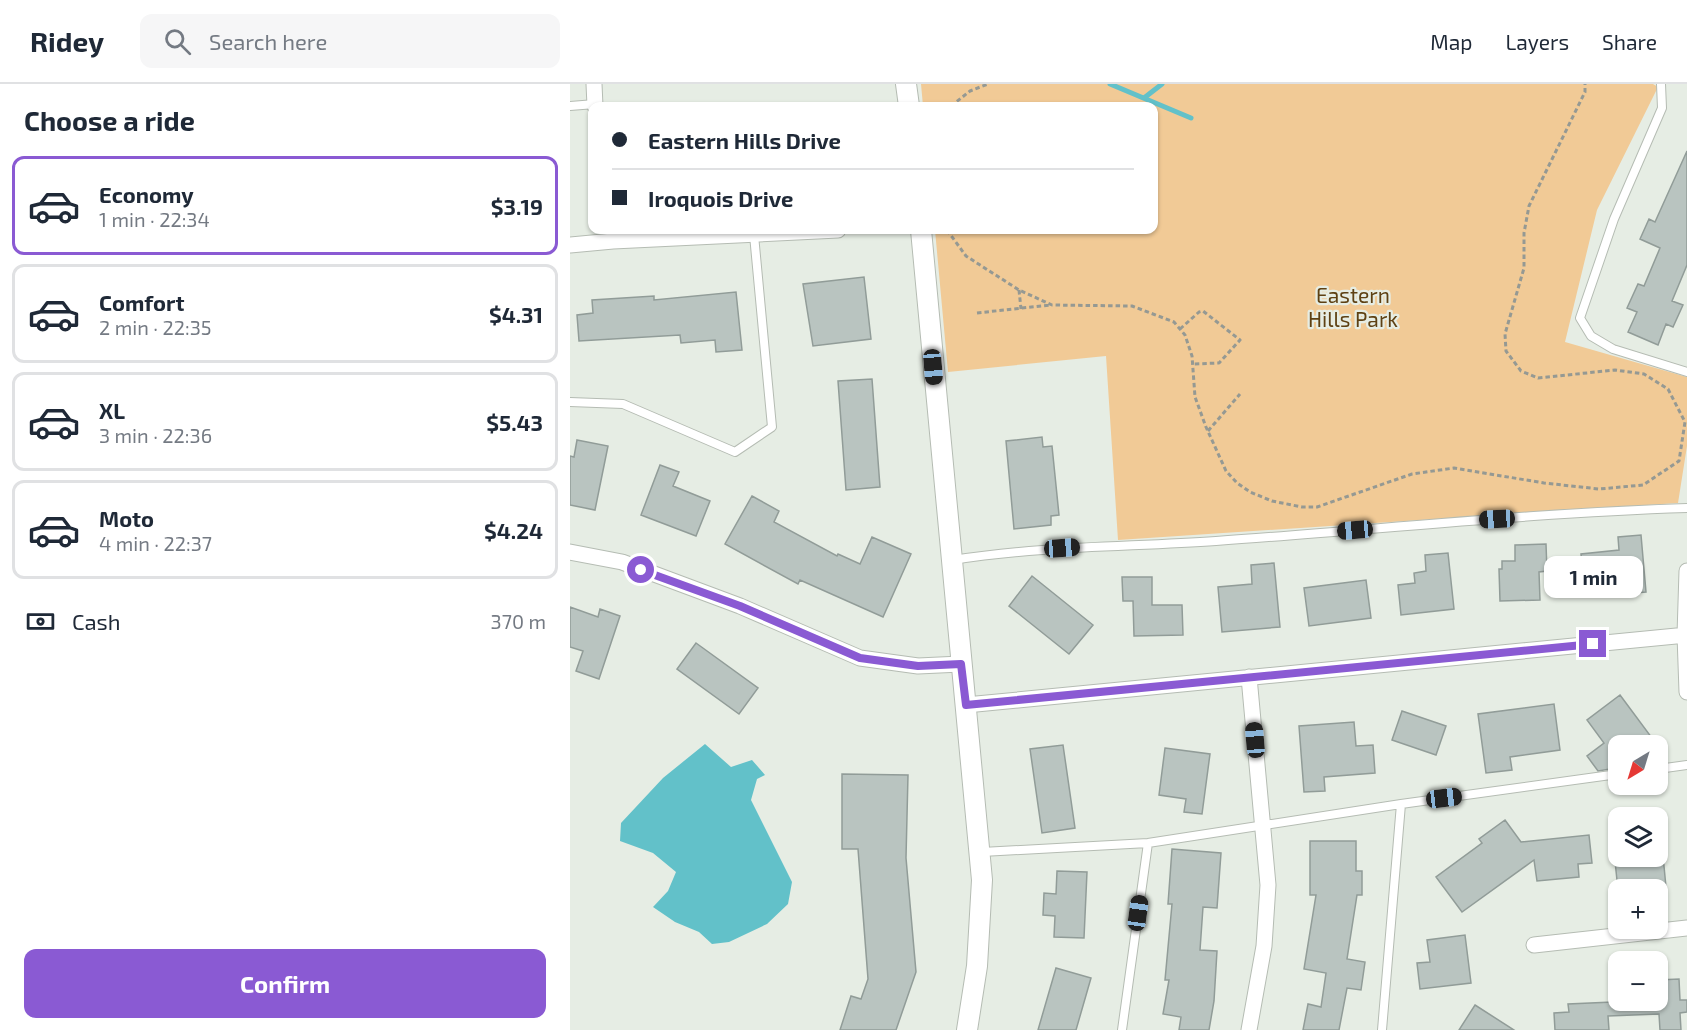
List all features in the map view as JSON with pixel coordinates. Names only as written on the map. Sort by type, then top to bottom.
[{"type":"street","points":[[594,84],[595,102]]},
{"type":"street","points":[[906,84],[908,102]]},
{"type":"street","points":[[570,245],[612,235],[771,234]]},
{"type":"street","points":[[921,234],[982,880],[977,966],[967,1030]]},
{"type":"street","points":[[570,552],[622,562],[740,606],[860,658],[918,666],[961,664]]},
{"type":"street","points":[[1687,571],[1687,692]]},
{"type":"street","points":[[966,705],[1686,635]]},
{"type":"street","points":[[1249,677],[1268,885],[1264,946],[1250,1030]]},
{"type":"street","points":[[1534,945],[1687,928]]},
{"type":"lane","points":[[1661,84],[1662,108],[1614,219],[1580,318],[1591,336],[1613,349],[1687,372]]},
{"type":"lane","points":[[570,106],[588,105]]},
{"type":"lane","points":[[570,402],[623,404],[735,452],[772,427],[754,235]]},
{"type":"lane","points":[[952,560],[1080,547],[1217,541],[1479,520],[1687,508]]},
{"type":"lane","points":[[1668,768],[1687,765]]},
{"type":"lane","points":[[980,852],[1148,843],[1608,775]]},
{"type":"lane","points":[[1382,1030],[1401,804]]},
{"type":"lane","points":[[1122,1030],[1148,843]]},
{"type":"path","points":[[956,102],[970,91],[988,84]]},
{"type":"path","points":[[977,313],[1052,305],[1132,306],[1174,322],[1185,335],[1193,364],[1195,397],[1227,471],[1237,483],[1250,492],[1272,501],[1302,507],[1317,507],[1412,474],[1454,468],[1544,483],[1599,489],[1644,485],[1678,461],[1685,422],[1668,389],[1644,375],[1615,370],[1538,378],[1521,371],[1506,351],[1505,334],[1524,268],[1524,233],[1528,206],[1585,92],[1585,84]]},
{"type":"path","points":[[950,234],[966,256],[1019,290],[1052,305]]},
{"type":"path","points":[[1019,290],[1021,309]]},
{"type":"path","points":[[1180,329],[1203,311],[1240,340],[1219,363],[1193,364]]},
{"type":"path","points":[[1208,431],[1240,394]]},
{"type":"green space","name":"Eastern Hills Park","points":[[921,84],[1653,84],[1658,87],[1597,210],[1565,342],[1687,377],[1687,446],[1678,503],[1118,540],[1106,356],[948,372],[935,234],[1158,234],[1158,102],[923,102]]},
{"type":"water","points":[[705,744],[731,767],[752,760],[765,775],[757,779],[751,800],[792,882],[788,904],[767,924],[729,942],[712,944],[699,932],[675,922],[653,907],[668,891],[676,872],[653,853],[620,841],[621,823],[663,778]]},
{"type":"building","points":[[1687,151],[1687,265],[1672,301],[1683,305],[1673,327],[1666,324],[1658,345],[1628,332],[1637,312],[1627,308],[1638,284],[1644,286],[1660,248],[1640,239],[1649,219],[1655,222]]},
{"type":"building","points":[[864,277],[871,339],[813,346],[803,284]]},
{"type":"building","points":[[736,292],[742,350],[716,352],[715,340],[681,343],[680,335],[579,341],[577,315],[593,313],[592,300],[654,296],[654,300]]},
{"type":"building","points":[[872,379],[880,487],[846,490],[838,381]]},
{"type":"building","points":[[1042,437],[1043,447],[1052,446],[1059,515],[1051,516],[1051,525],[1014,529],[1006,441]]},
{"type":"building","points":[[577,440],[608,446],[595,510],[570,505],[570,456],[574,457]]},
{"type":"building","points":[[660,465],[679,472],[673,486],[710,501],[696,536],[641,515]]},
{"type":"building","points":[[752,496],[779,511],[774,522],[837,556],[838,554],[860,564],[872,537],[911,554],[883,617],[800,580],[798,584],[725,544]]},
{"type":"building","points":[[1641,535],[1646,592],[1585,597],[1581,554],[1619,550],[1618,537]]},
{"type":"building","points":[[1546,544],[1547,571],[1539,572],[1540,600],[1500,601],[1499,569],[1502,569],[1502,561],[1515,561],[1515,545]]},
{"type":"building","points":[[1448,553],[1454,609],[1401,615],[1398,585],[1415,583],[1414,573],[1426,571],[1425,555]]},
{"type":"building","points":[[1274,563],[1280,627],[1222,632],[1218,587],[1252,584],[1251,565]]},
{"type":"building","points":[[1032,576],[1093,625],[1069,654],[1009,606]]},
{"type":"building","points":[[1122,577],[1152,577],[1152,605],[1182,605],[1183,635],[1134,636],[1133,601],[1123,601]]},
{"type":"building","points":[[1366,580],[1371,618],[1309,626],[1304,588]]},
{"type":"building","points":[[570,607],[598,617],[600,609],[620,616],[599,679],[576,671],[583,651],[570,647]]},
{"type":"building","points":[[696,643],[758,688],[739,714],[677,669]]},
{"type":"building","points":[[1620,695],[1650,735],[1608,735],[1608,769],[1598,771],[1587,756],[1604,743],[1587,720]]},
{"type":"building","points":[[1554,704],[1560,750],[1510,757],[1512,770],[1486,773],[1478,714]]},
{"type":"building","points":[[1402,711],[1446,726],[1436,755],[1392,740]]},
{"type":"building","points":[[1354,722],[1356,746],[1373,745],[1375,773],[1324,777],[1325,791],[1304,792],[1299,726]]},
{"type":"building","points":[[1063,745],[1075,828],[1042,833],[1030,749]]},
{"type":"building","points":[[1165,748],[1210,754],[1202,814],[1184,812],[1186,799],[1159,795]]},
{"type":"building","points":[[842,774],[908,775],[906,858],[916,972],[896,1030],[840,1030],[851,996],[861,999],[868,979],[858,849],[842,849]]},
{"type":"building","points":[[1505,820],[1521,842],[1589,835],[1592,863],[1578,864],[1579,877],[1537,881],[1534,860],[1462,912],[1436,877],[1482,843],[1479,839]]},
{"type":"building","points":[[1310,841],[1356,841],[1356,871],[1362,871],[1362,895],[1357,895],[1347,959],[1365,962],[1361,990],[1347,988],[1339,1030],[1303,1030],[1308,1004],[1321,1007],[1326,973],[1304,969],[1316,895],[1310,895]]},
{"type":"building","points":[[1172,849],[1221,853],[1217,908],[1203,907],[1200,950],[1217,951],[1214,1001],[1209,1030],[1179,1030],[1181,1017],[1163,1014],[1169,980],[1165,980],[1172,904],[1168,904]]},
{"type":"building","points":[[1616,867],[1664,867],[1665,879],[1617,879]]},
{"type":"building","points":[[1057,871],[1087,872],[1084,938],[1054,937],[1055,916],[1043,915],[1044,893],[1056,894]]},
{"type":"building","points":[[1465,935],[1471,983],[1420,989],[1417,963],[1430,962],[1427,940]]},
{"type":"building","points":[[1056,968],[1091,978],[1076,1030],[1038,1030]]},
{"type":"building","points":[[1679,979],[1680,1000],[1687,1000],[1687,1012],[1680,1013],[1681,1030],[1660,1030],[1659,1014],[1608,1016],[1609,1030],[1555,1030],[1554,1013],[1569,1012],[1568,1004],[1608,1002],[1608,1011],[1668,1011],[1668,980]]},
{"type":"building","points":[[1475,1005],[1514,1030],[1459,1030]]},
{"type":"waterway","points":[[1110,84],[1153,102]]},
{"type":"waterway","points":[[1144,98],[1162,84]]},
{"type":"waterway","points":[[1158,104],[1191,118]]},
{"type":"route","points":[[641,570],[740,606],[860,658],[918,666],[961,664],[966,705],[1593,644]]}]
